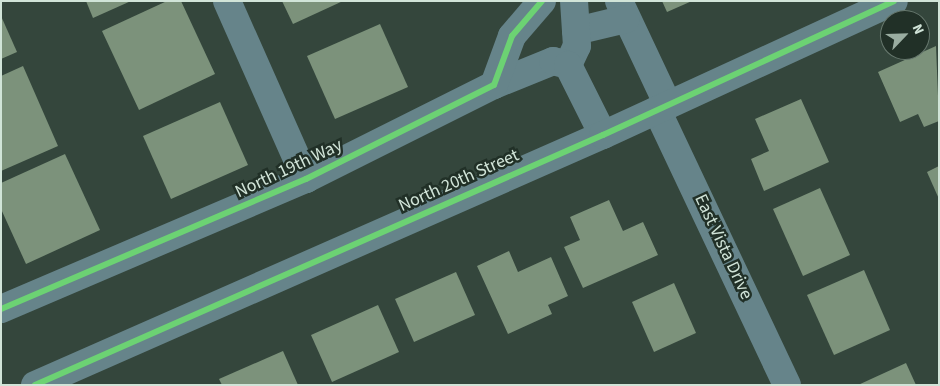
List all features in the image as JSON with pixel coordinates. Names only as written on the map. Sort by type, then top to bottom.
[{"type":"street","points":[[227,1],[306,179]]},
{"type":"street","points":[[494,84],[512,36],[542,1]]},
{"type":"street","points":[[568,65],[577,46],[574,1]]},
{"type":"street","name":"North 20th Street","points":[[35,385],[602,135],[894,1]]},
{"type":"street","name":"East Vista Drive","points":[[576,31],[623,10],[662,108],[787,385]]},
{"type":"street","points":[[494,84],[553,61],[568,65],[602,135]]},
{"type":"street","name":"North 19th Way","points":[[1,308],[306,179],[494,84]]},
{"type":"building","points":[[86,1],[131,1],[93,18]]},
{"type":"building","points":[[167,1],[181,1],[215,74],[139,110],[102,31]]},
{"type":"building","points":[[282,1],[343,1],[293,24]]},
{"type":"building","points":[[662,1],[692,1],[667,12]]},
{"type":"building","points":[[1,16],[17,52],[1,59]]},
{"type":"building","points":[[380,24],[408,87],[335,119],[307,56]]},
{"type":"building","points":[[936,46],[939,121],[924,127],[918,114],[900,122],[878,72],[905,60],[930,60],[930,49]]},
{"type":"building","points":[[23,66],[58,146],[1,171],[1,76]]},
{"type":"building","points":[[801,99],[829,162],[764,191],[751,159],[769,151],[755,119]]},
{"type":"building","points":[[220,102],[248,165],[171,199],[143,136]]},
{"type":"building","points":[[65,154],[100,230],[26,264],[1,209],[1,183]]},
{"type":"building","points":[[939,166],[939,199],[927,172]]},
{"type":"building","points":[[820,188],[850,255],[803,276],[773,209]]},
{"type":"building","points":[[609,200],[623,231],[643,222],[658,255],[583,288],[564,247],[580,240],[570,217]]},
{"type":"building","points":[[509,251],[518,272],[551,257],[568,296],[548,305],[552,314],[508,334],[477,266]]},
{"type":"building","points":[[864,270],[890,330],[834,355],[807,295]]},
{"type":"building","points":[[456,272],[475,315],[414,342],[395,299]]},
{"type":"building","points":[[674,283],[696,333],[654,352],[632,302]]},
{"type":"building","points":[[378,305],[399,352],[332,382],[311,335]]},
{"type":"building","points":[[283,351],[298,385],[222,385],[219,379]]},
{"type":"building","points":[[906,363],[916,385],[858,385]]},
{"type":"cycle path","points":[[1,309],[306,179],[494,85],[512,36],[542,1]]},
{"type":"cycle path","points":[[35,385],[603,135],[894,1]]}]
